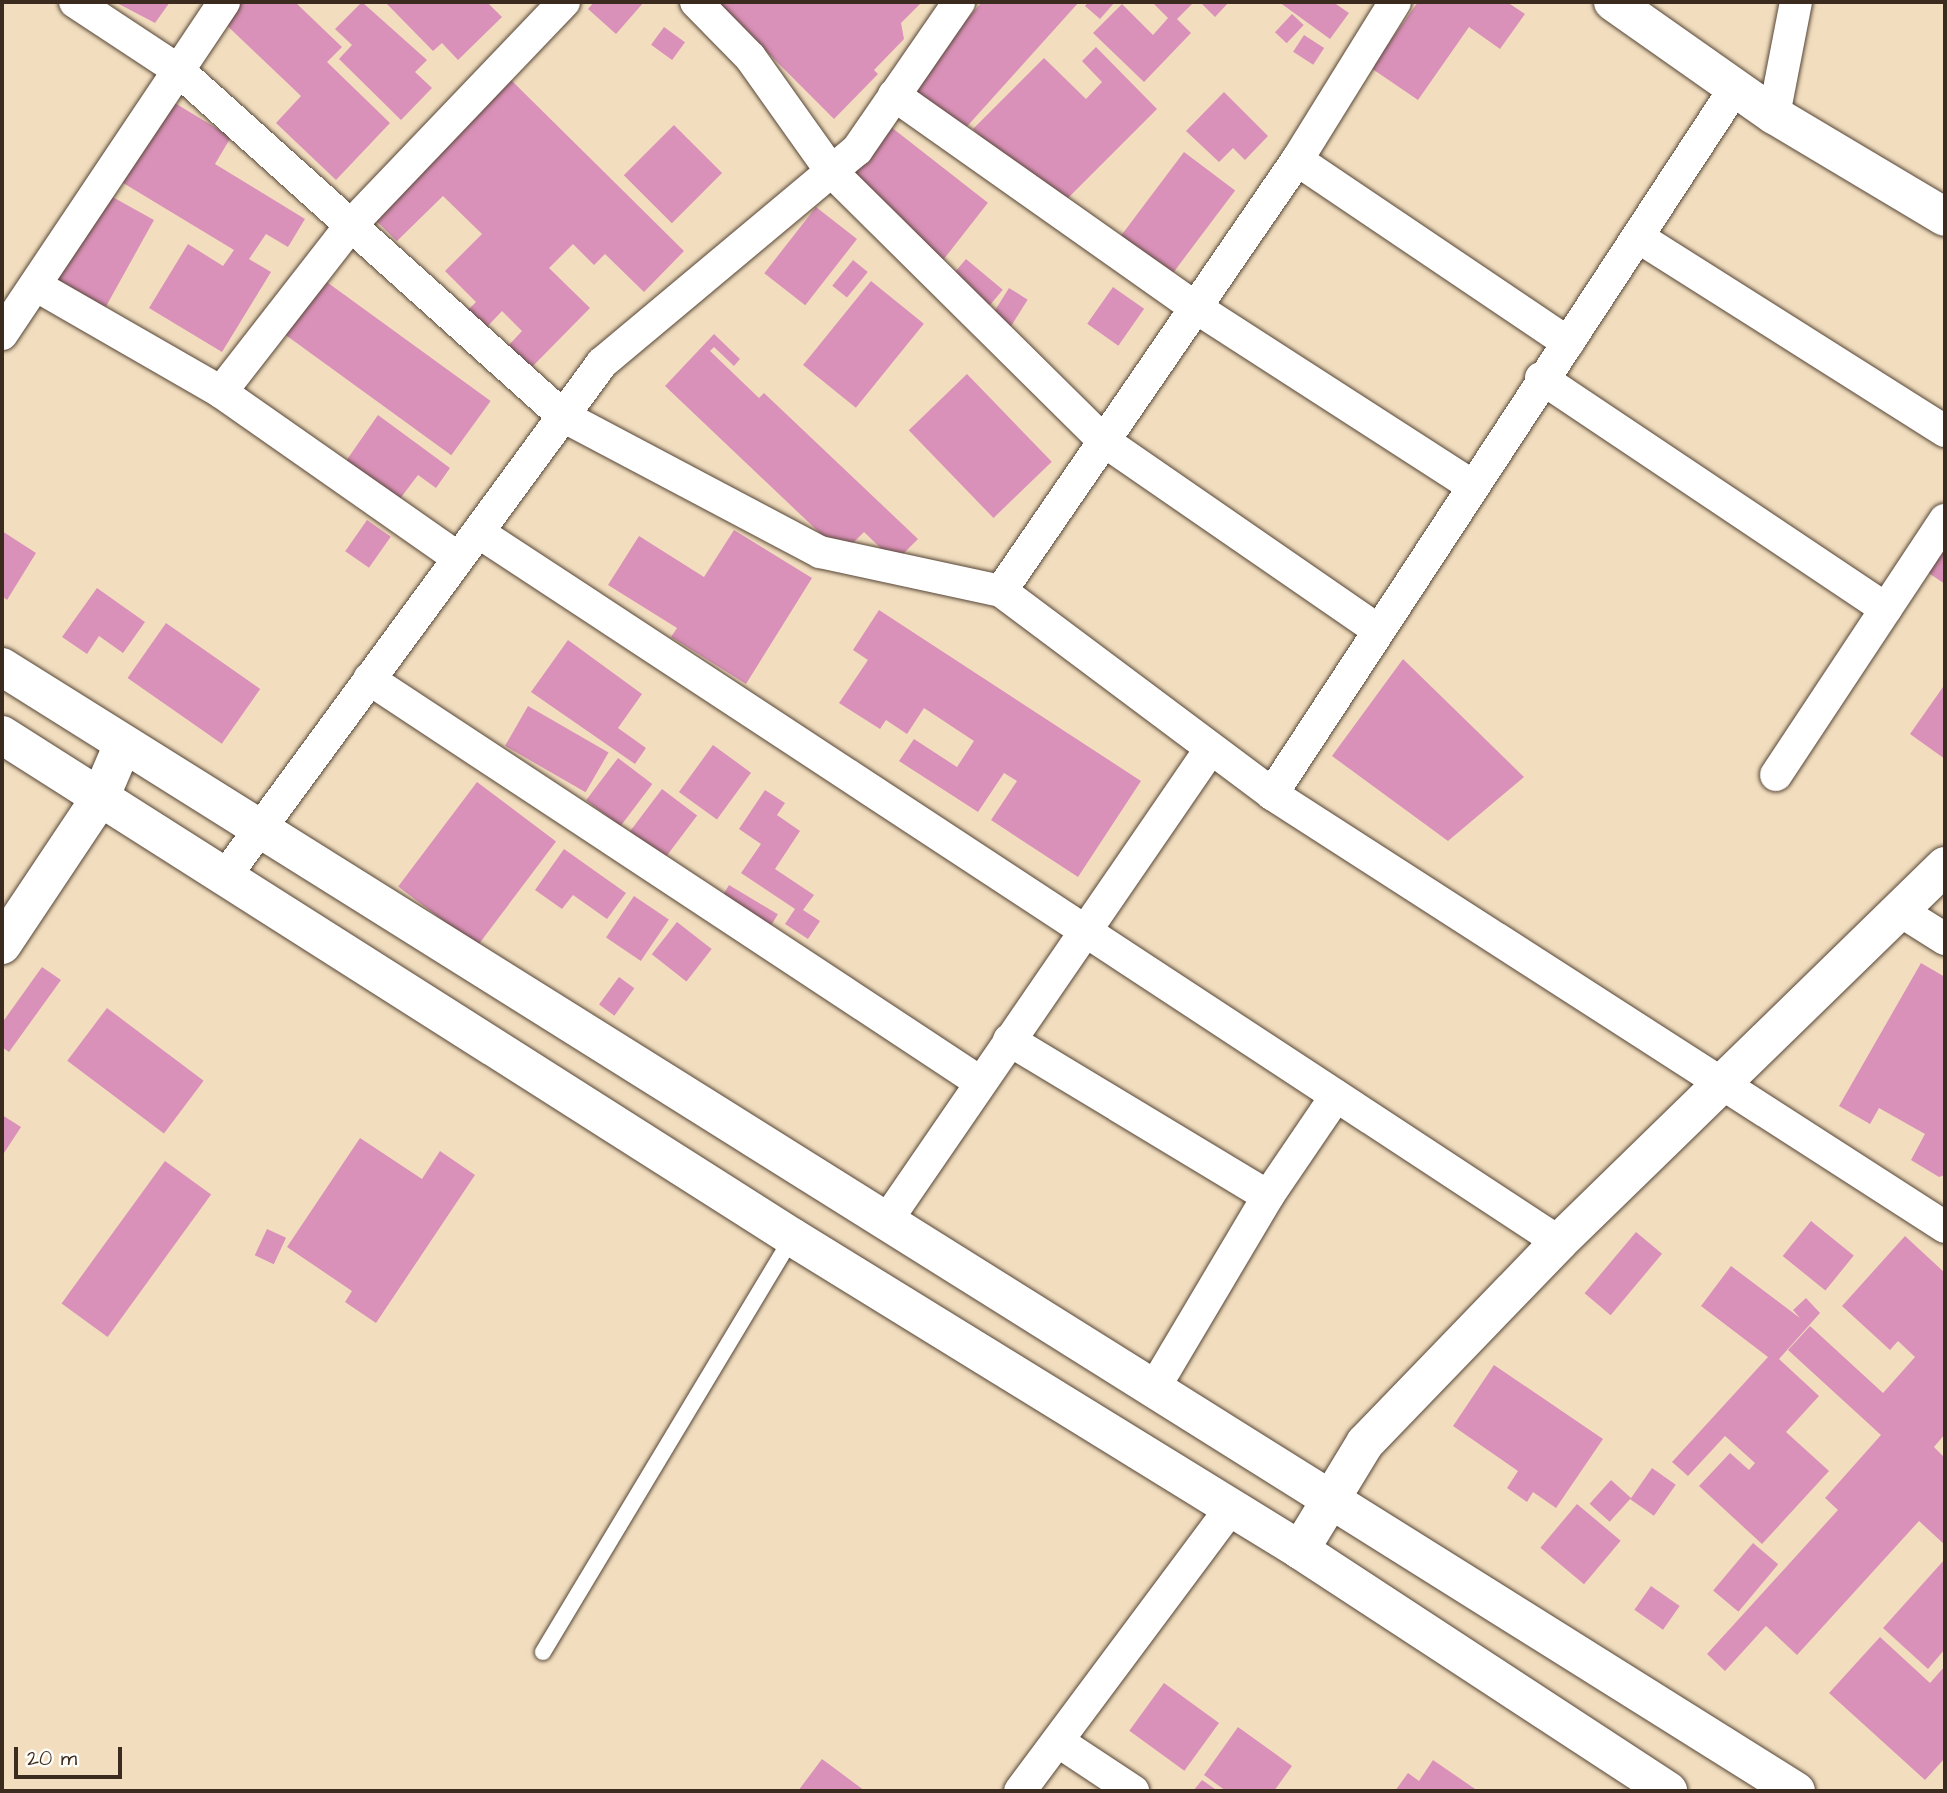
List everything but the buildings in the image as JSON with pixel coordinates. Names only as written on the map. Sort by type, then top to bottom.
[{"type":"main road","points":[[1614,2],[1774,115],[1945,217]]},
{"type":"main road","points":[[2,667],[256,830],[1796,1791]]},
{"type":"main road","points":[[2,735],[792,1237],[1300,1550],[1668,1791]]},
{"type":"main road","points":[[2,945],[100,798],[123,744]]},
{"type":"main road","points":[[1300,1550],[1365,1443],[1559,1242],[1723,1087],[1902,912],[1945,866]]},
{"type":"street","points":[[75,2],[178,70],[563,416],[820,551],[1001,591],[1209,751],[1272,794],[1723,1087],[1945,1227]]},
{"type":"street","points":[[2,334],[224,2]]},
{"type":"street","points":[[221,392],[350,226],[564,2]]},
{"type":"street","points":[[696,2],[750,57],[831,171],[1104,441],[1378,630]]},
{"type":"street","points":[[224,878],[256,830],[603,363],[857,150],[959,2]]},
{"type":"street","points":[[1001,591],[1297,160],[1395,2]]},
{"type":"street","points":[[1774,115],[1797,2]]},
{"type":"street","points":[[1272,794],[1541,378],[1568,343],[1735,88]]},
{"type":"street","points":[[894,95],[1195,307],[1471,485]]},
{"type":"street","points":[[1297,160],[1568,343]]},
{"type":"street","points":[[1638,237],[1945,431]]},
{"type":"street","points":[[34,285],[221,392],[458,558]]},
{"type":"street","points":[[1541,378],[1886,609]]},
{"type":"street","points":[[1776,775],[1945,520]]},
{"type":"street","points":[[478,532],[1559,1242]]},
{"type":"street","points":[[369,679],[980,1082]]},
{"type":"street","points":[[885,1223],[1083,930],[1209,751]]},
{"type":"street","points":[[1902,912],[1945,939]]},
{"type":"street","points":[[1009,1040],[1268,1196]]},
{"type":"street","points":[[1153,1390],[1268,1196],[1336,1096]]},
{"type":"street","points":[[1020,1791],[1230,1509]]},
{"type":"street","points":[[1059,1742],[1133,1791]]},
{"type":"lane","points":[[543,1652],[792,1237]]}]
